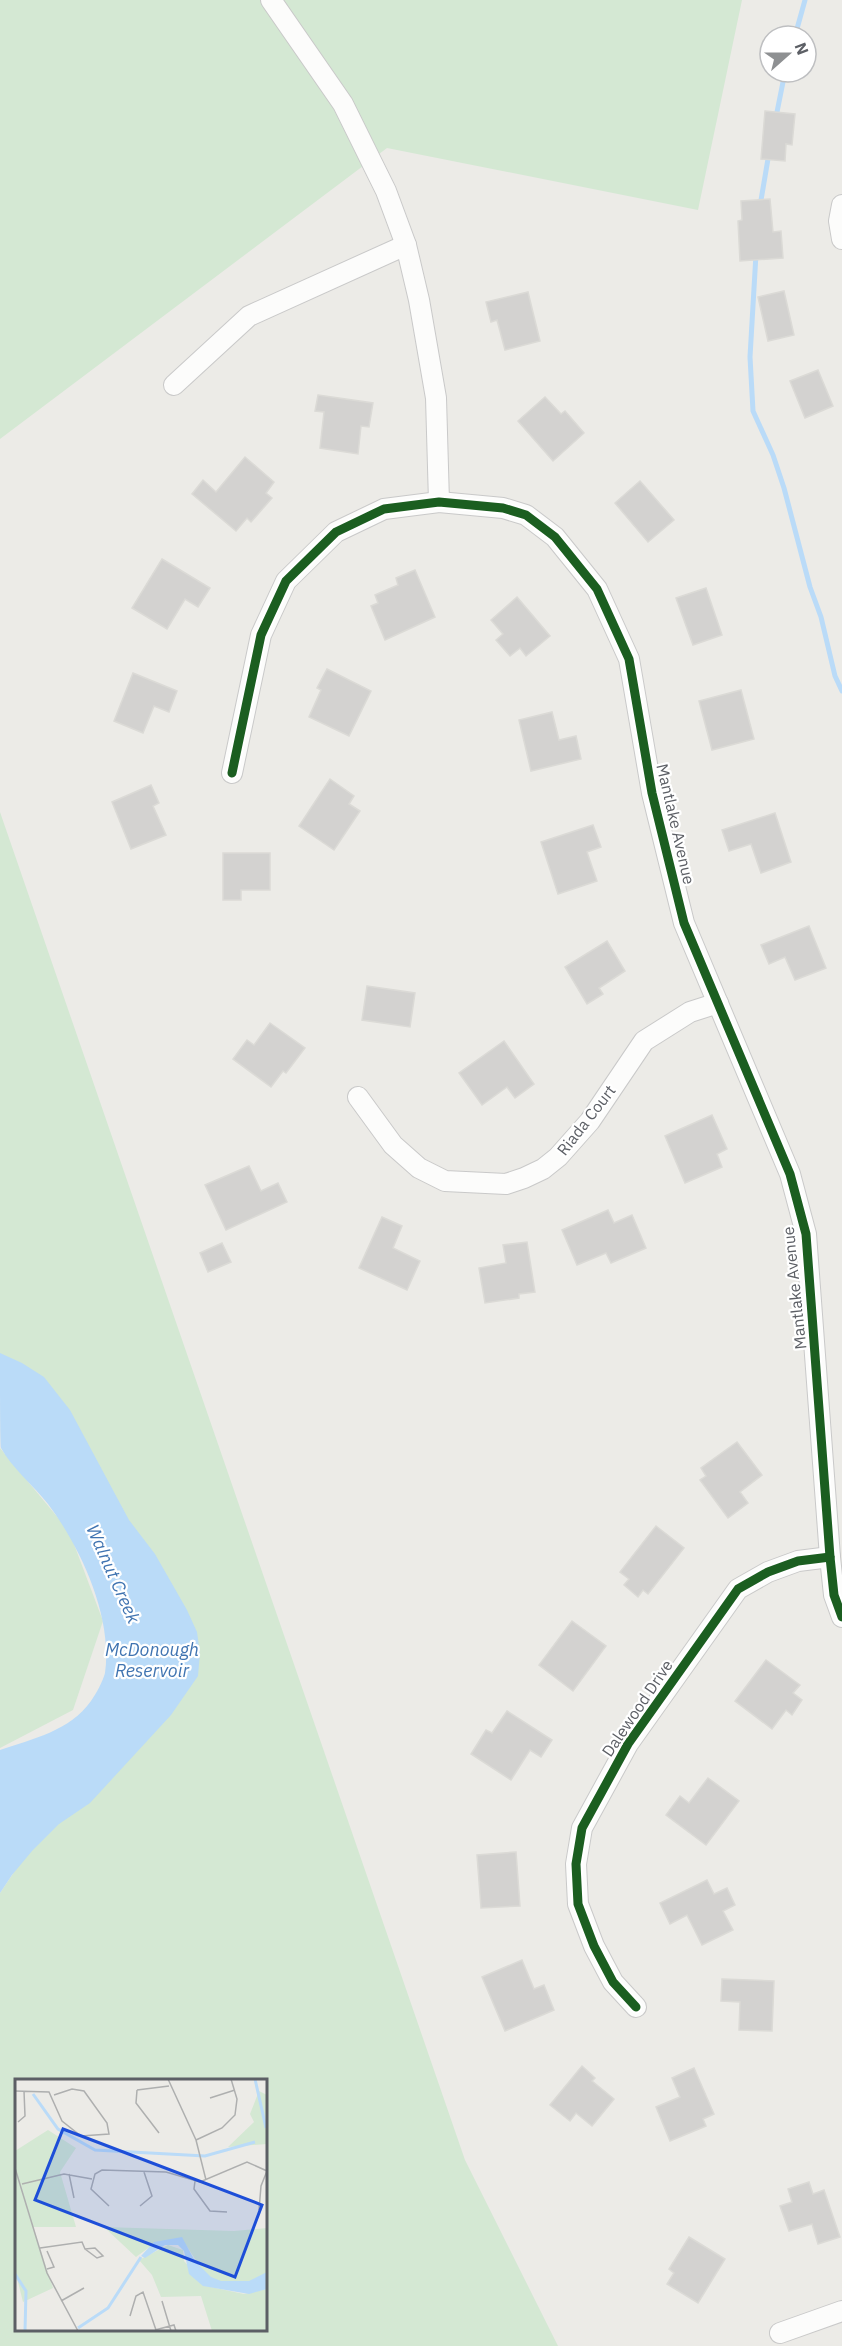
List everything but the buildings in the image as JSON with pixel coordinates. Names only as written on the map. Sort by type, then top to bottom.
[{"type":"street","points":[[271,0],[343,104],[386,191],[406,245],[436,398],[440,502]]},
{"type":"street","points":[[842,205],[839,221],[842,239]]},
{"type":"street","points":[[174,386],[249,316],[406,245]]},
{"type":"street","name":"Mantlake Avenue","points":[[232,773],[261,635],[286,581],[336,532],[384,509],[440,502],[503,508],[525,515],[555,537],[597,589],[629,659],[652,793],[684,923],[789,1174],[806,1234],[830,1557],[834,1595],[842,1617]]},
{"type":"street","name":"Riada Court","points":[[357,1097],[393,1145],[419,1168],[445,1182],[506,1184],[543,1169],[558,1157],[590,1121],[645,1041],[690,1012],[718,1003]]},
{"type":"street","name":"Dalewood Drive","points":[[636,2007],[613,1982],[594,1947],[578,1904],[576,1864],[582,1828],[628,1744],[738,1589],[768,1572],[798,1561],[830,1557]]},
{"type":"street","points":[[780,2333],[842,2311]]},
{"type":"green space","points":[[0,0],[742,0],[698,210],[387,148],[0,439]]},
{"type":"green space","points":[[0,812],[465,2160],[558,2346],[0,2346],[0,1893],[33,1844],[171,1660],[0,1372]]},
{"type":"green space","points":[[0,1448],[69,1531],[103,1621],[73,1710],[0,1748]]},
{"type":"water","name":"McDonough Reservoir","points":[[0,1353],[44,1377],[70,1410],[129,1520],[155,1554],[187,1610],[197,1632],[200,1653],[198,1676],[171,1715],[90,1803],[59,1824],[32,1851],[0,1893],[0,1750],[50,1733],[82,1711],[93,1698],[103,1680],[106,1651],[99,1607],[83,1562],[48,1504],[1,1448]]},
{"type":"waterway","points":[[798,24],[805,0]]},
{"type":"waterway","points":[[776,117],[783,84]]},
{"type":"waterway","points":[[760,206],[769,153]]},
{"type":"waterway","points":[[756,254],[750,357],[753,411],[773,455],[784,488],[810,587],[821,617],[835,676],[842,691]]},
{"type":"cycle path","points":[[232,773],[261,635],[286,581],[336,532],[384,509],[439,502],[503,508],[526,515],[555,537],[597,589],[629,659],[652,793],[684,923],[790,1174],[806,1234],[830,1557],[834,1595],[842,1617]]},
{"type":"cycle path","points":[[636,2007],[613,1982],[594,1946],[578,1904],[576,1864],[582,1828],[628,1744],[738,1589],[768,1572],[798,1561],[830,1557]]},
{"type":"water label","name":"Walnut Creek","points":[[113,1574]]}]
